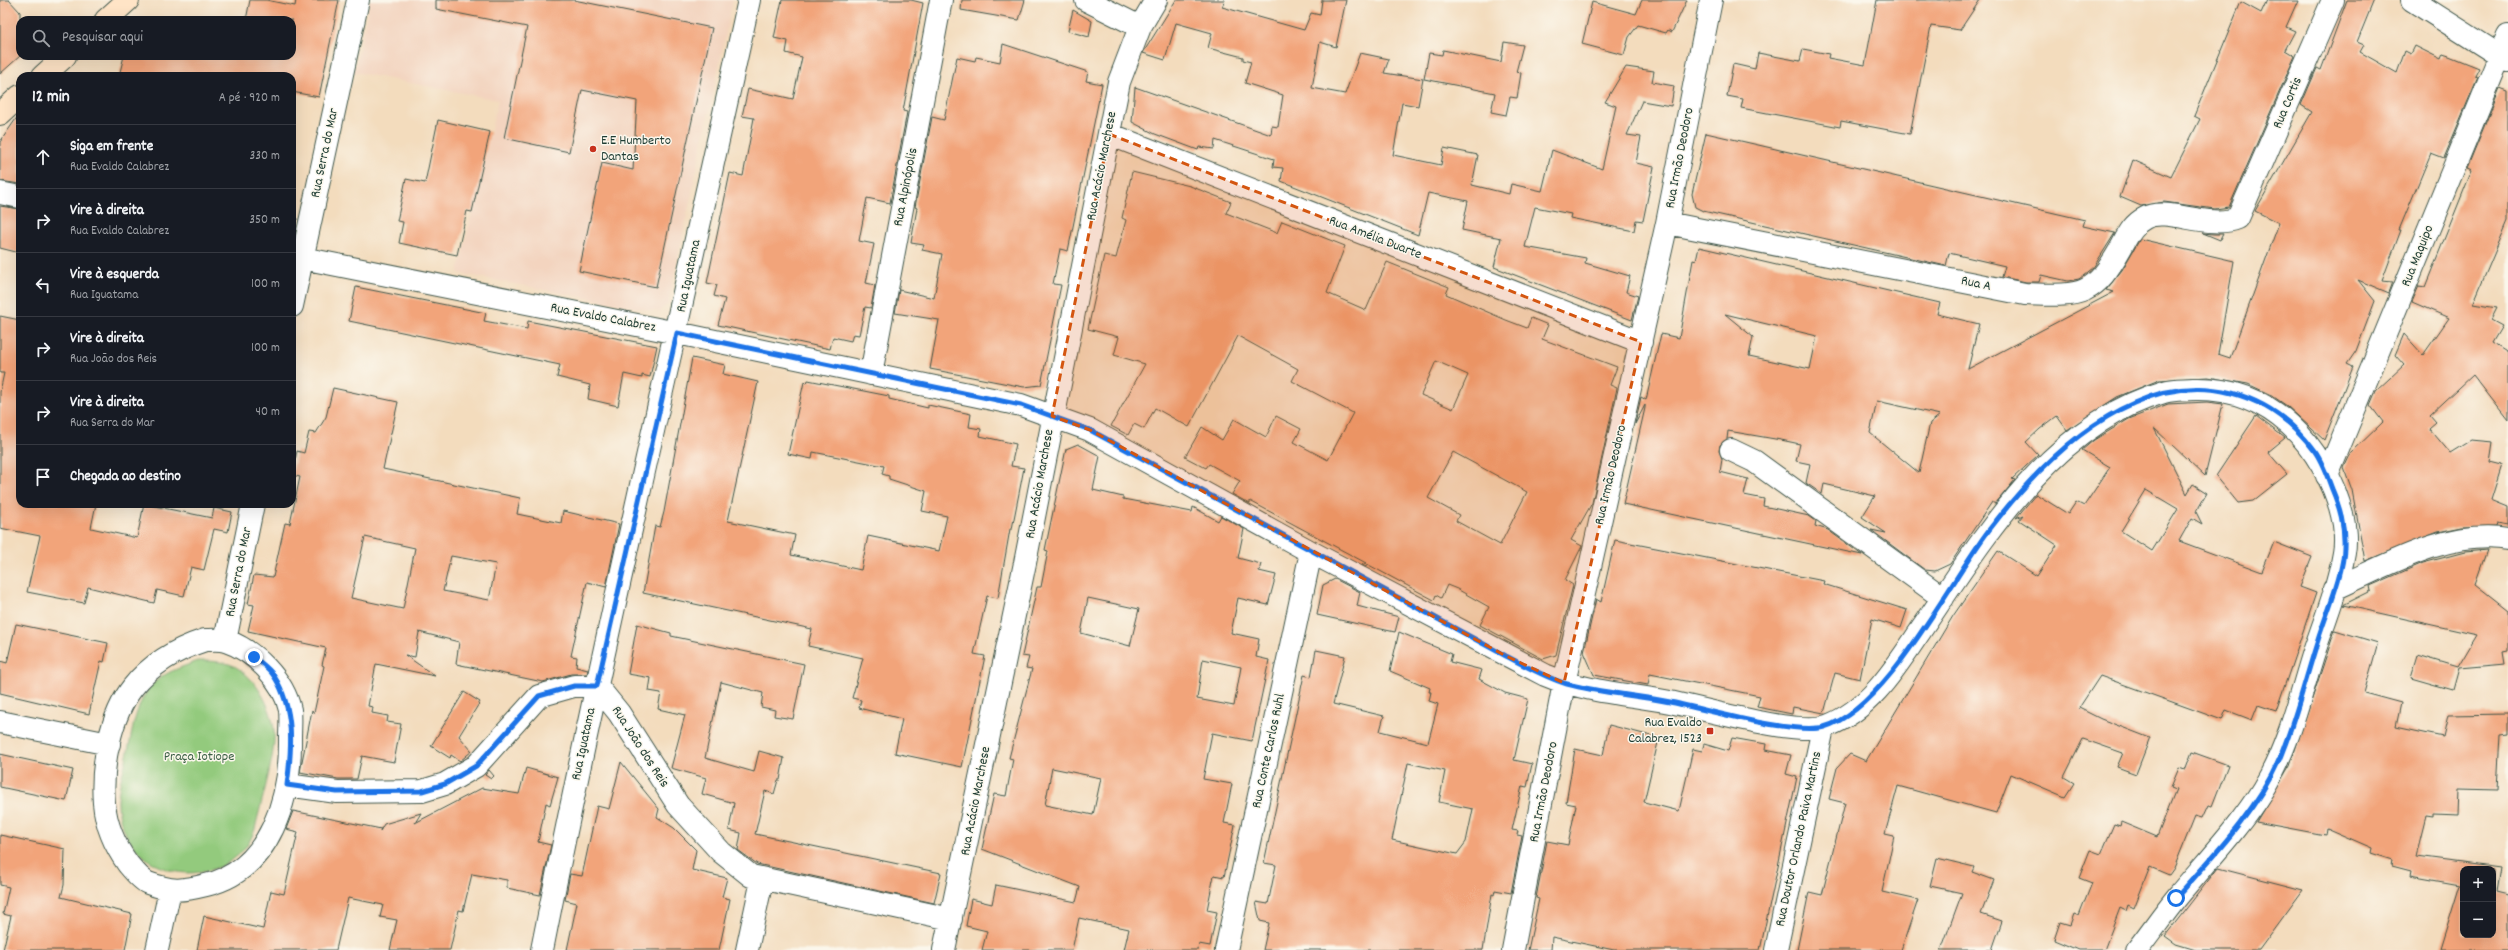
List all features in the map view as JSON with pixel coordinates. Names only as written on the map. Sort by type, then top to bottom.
[{"type":"street","points":[[110,16],[128,0]]},
{"type":"street","name":"Rua Serra do Mar","points":[[297,257],[358,0]]},
{"type":"street","name":"Rua Iguatama","points":[[542,950],[597,686],[677,333],[749,0]]},
{"type":"street","name":"Rua Alpinópolis","points":[[871,374],[941,0]]},
{"type":"street","points":[[1086,0],[1140,27]]},
{"type":"street","name":"Rua Acácio Marchese","points":[[944,950],[1025,563],[1052,416],[1119,82],[1140,27],[1156,0]]},
{"type":"street","name":"Rua Irmão Deodoro","points":[[1513,950],[1564,683],[1667,223],[1712,0]]},
{"type":"street","name":"Rua Cortis","points":[[2244,205],[2333,0]]},
{"type":"street","points":[[2412,0],[2506,51]]},
{"type":"street","name":"Rua Maquipo","points":[[2327,476],[2506,51]]},
{"type":"street","points":[[47,72],[61,60]]},
{"type":"street","points":[[0,114],[16,100]]},
{"type":"street","name":"Rua Amélia Duarte","points":[[1109,134],[1641,342]]},
{"type":"street","points":[[0,193],[16,196]]},
{"type":"street","name":"Rua A","points":[[1667,223],[2025,294],[2067,294],[2092,288],[2102,276],[2132,228],[2145,217],[2159,215],[2221,223],[2238,218],[2244,205]]},
{"type":"street","name":"Rua Evaldo Calabrez","points":[[297,257],[677,333],[1021,405],[1090,430],[1311,552],[1506,656],[1564,683],[1664,701],[1749,720],[1799,728],[1823,728],[1853,712],[1889,677],[1988,531],[2052,457],[2102,421],[2126,406],[2168,391],[2213,389],[2245,395],[2276,411],[2315,451],[2327,476],[2342,515],[2345,550],[2334,589],[2278,761],[2261,791],[2229,837],[2176,898],[2137,950]]},
{"type":"street","points":[[1731,450],[1754,461],[1943,598]]},
{"type":"street","name":"Rua Serra do Mar","points":[[225,641],[252,508]]},
{"type":"street","points":[[2334,589],[2409,555],[2464,538],[2489,536],[2508,539]]},
{"type":"street","name":"Rua Conte Carlos Ruhl","points":[[1226,950],[1311,552]]},
{"type":"street","points":[[205,640],[225,641],[254,657],[274,676],[290,709],[290,760],[287,785],[273,831],[250,862],[233,875],[216,883],[183,891],[170,890],[145,882],[121,854],[113,837],[104,803],[109,744],[117,717],[133,687],[154,666],[182,647],[205,640]]},
{"type":"street","points":[[287,785],[337,792],[422,791],[445,784],[476,766],[539,696],[574,686],[597,686]]},
{"type":"street","name":"Rua João dos Reis","points":[[597,686],[619,713],[674,799],[695,826],[743,870],[762,880],[951,919]]},
{"type":"street","points":[[0,722],[109,744]]},
{"type":"street","name":"Rua Doutor Orlando Paiva Martins","points":[[1776,950],[1823,728]]},
{"type":"street","points":[[747,950],[762,880]]},
{"type":"street","points":[[157,950],[170,890]]},
{"type":"highlighted area","points":[[1109,134],[1641,342],[1564,683],[1506,656],[1090,430],[1052,416]]},
{"type":"shaded area","name":"E.E Humberto Dantas","points":[[370,0],[733,0],[668,304],[659,312],[458,273],[498,100],[354,72]]},
{"type":"green space","name":"Praça Iotiope","points":[[198,661],[230,664],[242,671],[249,678],[262,694],[267,704],[273,723],[274,742],[270,766],[252,837],[243,850],[232,860],[210,870],[193,873],[177,872],[161,867],[148,859],[136,848],[126,835],[120,820],[118,795],[137,712],[144,696],[160,678]]},
{"type":"building","points":[[0,0],[9,0],[20,12],[20,16],[16,16],[16,60],[0,74]]},
{"type":"building","points":[[250,0],[266,0],[295,6],[296,0],[339,0],[319,97],[296,93],[296,72],[120,72],[123,60],[296,60],[296,16],[247,16]]},
{"type":"building","points":[[436,0],[574,0],[712,28],[656,287],[579,271],[602,163],[633,170],[637,101],[582,90],[569,152],[504,138],[527,27],[436,9]]},
{"type":"building","points":[[782,0],[911,0],[923,3],[903,111],[907,112],[890,203],[867,198],[859,241],[874,244],[866,283],[875,285],[871,308],[865,307],[859,335],[853,334],[851,341],[833,337],[830,349],[718,325],[725,299],[714,296],[717,285],[707,283],[730,173],[743,176],[754,118],[742,116],[748,89],[793,99],[802,57],[786,53],[788,41],[774,38]]},
{"type":"building","points":[[962,0],[1025,0],[1019,20],[961,10]]},
{"type":"building","points":[[1176,0],[1225,0],[1222,7],[1304,30],[1311,13],[1320,15],[1322,0],[1346,0],[1336,47],[1320,42],[1312,88],[1345,94],[1360,53],[1389,59],[1384,73],[1423,79],[1418,106],[1402,103],[1393,155],[1441,165],[1444,148],[1478,155],[1472,185],[1509,194],[1511,184],[1542,191],[1552,150],[1602,169],[1616,106],[1605,102],[1626,67],[1654,71],[1652,82],[1674,86],[1671,106],[1642,101],[1627,135],[1641,137],[1636,163],[1654,167],[1643,221],[1636,220],[1634,231],[1570,218],[1571,214],[1535,207],[1525,247],[1586,258],[1585,263],[1630,276],[1626,292],[1638,296],[1632,320],[1494,267],[1501,238],[1462,230],[1468,201],[1428,193],[1418,235],[1281,181],[1283,168],[1273,167],[1274,159],[1215,140],[1214,149],[1199,147],[1198,150],[1155,134],[1132,122],[1135,87],[1271,135],[1272,126],[1278,127],[1283,95],[1245,83],[1251,62],[1243,60],[1243,57],[1208,48],[1212,33],[1176,23],[1165,60],[1143,53]]},
{"type":"building","points":[[1642,0],[1687,0],[1672,32],[1668,30],[1666,33],[1638,25],[1629,37],[1624,55],[1582,44],[1592,2],[1636,14]]},
{"type":"building","points":[[1877,0],[1980,0],[1960,30],[1931,26],[1910,134],[1841,121],[1840,127],[1741,108],[1743,99],[1727,96],[1733,64],[1755,69],[1758,53],[1800,61],[1803,49],[1829,54],[1828,58],[1865,65]]},
{"type":"building","points":[[2267,0],[2298,0],[2286,27],[2295,31],[2285,50],[2295,56],[2229,207],[2215,209],[2164,202],[2141,206],[2120,197],[2133,160],[2171,177],[2200,119],[2194,116],[2241,2],[2261,13]]},
{"type":"building","points":[[2347,0],[2374,0],[2357,42],[2364,45],[2360,52],[2397,73],[2405,51],[2411,54],[2415,46],[2441,59],[2443,54],[2479,68],[2475,76],[2478,77],[2444,158],[2431,153],[2399,230],[2401,230],[2382,281],[2393,282],[2389,293],[2358,280],[2375,301],[2356,351],[2347,364],[2353,367],[2324,440],[2287,406],[2271,395],[2248,384],[2208,377],[2159,380],[2117,397],[2067,430],[2057,416],[2040,429],[2026,442],[2038,455],[2012,479],[2015,480],[1995,504],[1992,502],[1950,564],[1935,571],[1925,570],[1871,530],[1886,533],[1862,517],[1875,496],[1824,484],[1822,494],[1806,483],[1810,464],[1796,461],[1800,444],[1728,431],[1727,439],[1720,445],[1719,451],[1722,459],[1720,472],[1748,479],[1744,495],[1764,499],[1763,506],[1809,516],[1816,521],[1815,526],[1828,530],[1862,555],[1623,504],[1645,408],[1645,405],[1635,424],[1641,397],[1646,400],[1661,334],[1679,338],[1693,260],[1696,261],[1699,247],[1940,303],[1937,314],[1979,324],[1968,369],[2114,292],[2106,290],[2122,270],[2140,239],[2234,261],[2218,354],[2230,358],[2279,223],[2255,211],[2312,112],[2301,105],[2317,68],[2321,70]],"holes":[[[1725,314],[1817,336],[1810,369],[1749,356],[1753,337]],[[1877,401],[1940,415],[1930,423],[1919,473],[1870,433]]]},
{"type":"building","points":[[1073,10],[1092,21],[1089,37],[1068,31]]},
{"type":"building","points":[[1504,42],[1523,45],[1516,72],[1521,73],[1517,98],[1510,97],[1506,115],[1491,112],[1495,93],[1424,79],[1429,53],[1442,55],[1443,50],[1501,62]]},
{"type":"building","points":[[1003,44],[1088,72],[1086,81],[1102,84],[1068,251],[1060,249],[1053,284],[1061,285],[1041,385],[1024,387],[930,369],[939,320],[895,313],[899,290],[934,298],[942,254],[922,250],[924,245],[911,243],[917,208],[915,207],[932,117],[944,120],[957,57],[975,61],[976,57],[1000,62]]},
{"type":"building","points":[[2500,88],[2508,91],[2508,221],[2473,304],[2497,308],[2491,320],[2502,326],[2492,343],[2508,353],[2508,420],[2473,375],[2430,415],[2436,422],[2429,428],[2450,453],[2471,440],[2493,442],[2490,462],[2502,465],[2491,500],[2508,507],[2508,525],[2497,523],[2496,526],[2462,527],[2438,532],[2365,561],[2352,490],[2344,468],[2351,453],[2383,422],[2370,405],[2376,391],[2404,365],[2395,355],[2404,334],[2423,355],[2449,318],[2412,302],[2419,286],[2425,287],[2472,170],[2467,168]]},
{"type":"building","points":[[16,119],[16,183],[0,181],[0,142]]},
{"type":"building","points":[[438,120],[490,132],[472,212],[467,211],[457,255],[399,243],[403,222],[397,221],[406,179],[425,183]]},
{"type":"building","points":[[1706,133],[2085,220],[2083,226],[2115,233],[2093,268],[2079,279],[2068,281],[2041,275],[2039,282],[2026,282],[2002,277],[2005,266],[1949,253],[1946,266],[1703,211],[1695,207],[1692,194]]},
{"type":"building","points":[[1132,172],[1190,186],[1231,202],[1226,213],[1277,233],[1282,221],[1345,246],[1327,293],[1366,310],[1387,262],[1449,287],[1446,294],[1506,320],[1527,328],[1531,318],[1548,325],[1542,339],[1617,367],[1610,385],[1617,388],[1592,503],[1571,540],[1582,546],[1565,580],[1573,585],[1556,655],[1543,659],[1480,625],[1489,607],[1457,589],[1447,585],[1441,598],[1436,595],[1434,600],[1367,564],[1366,567],[1362,565],[1366,563],[1250,501],[1250,504],[1232,494],[1240,481],[1209,464],[1206,468],[1185,457],[1202,427],[1222,440],[1234,419],[1266,437],[1276,416],[1301,429],[1294,442],[1328,460],[1353,413],[1292,381],[1298,369],[1238,336],[1189,427],[1155,408],[1144,429],[1134,424],[1128,435],[1111,426],[1145,364],[1114,355],[1119,337],[1088,329],[1104,255],[1116,258],[1126,220],[1122,218]],"holes":[[[1436,361],[1468,375],[1453,409],[1421,395]],[[1453,452],[1527,492],[1500,545],[1456,521],[1459,515],[1428,498]]]},
{"type":"building","points":[[0,206],[16,208],[16,252],[0,248]]},
{"type":"building","points":[[2203,233],[2213,234],[2223,234],[2220,240]]},
{"type":"building","points":[[356,287],[486,313],[484,321],[527,329],[528,321],[657,346],[650,377],[642,375],[642,378],[624,374],[618,406],[588,399],[590,385],[557,377],[560,365],[349,321]]},
{"type":"building","points":[[0,316],[16,319],[16,508],[95,508],[91,528],[137,538],[143,508],[163,508],[212,518],[214,508],[232,512],[228,532],[214,529],[204,570],[191,567],[184,596],[157,590],[154,603],[88,587],[84,603],[27,592],[40,536],[0,528],[0,392],[4,373],[0,373]]},
{"type":"building","points":[[692,358],[725,365],[723,374],[758,382],[728,521],[795,535],[791,555],[861,570],[868,536],[939,551],[947,516],[922,511],[926,491],[889,479],[889,476],[882,474],[884,466],[813,452],[812,459],[788,454],[804,382],[807,383],[808,380],[889,396],[889,399],[928,408],[928,405],[971,414],[969,427],[981,429],[980,436],[1016,444],[1011,466],[1024,468],[1012,529],[1010,529],[998,598],[987,596],[974,654],[985,656],[962,767],[895,753],[902,719],[859,708],[861,700],[852,698],[863,658],[808,646],[812,629],[643,593],[655,526],[660,527],[664,512]]},
{"type":"building","points":[[333,388],[398,402],[383,469],[520,498],[517,514],[561,523],[563,511],[619,524],[606,587],[587,582],[571,656],[577,657],[576,667],[588,670],[587,674],[571,674],[543,682],[456,664],[459,642],[419,632],[415,657],[405,655],[435,676],[376,664],[368,706],[373,707],[372,713],[388,716],[387,722],[401,724],[394,762],[362,756],[357,779],[338,779],[300,772],[312,710],[314,713],[324,666],[322,665],[326,648],[248,631],[254,605],[248,604],[254,575],[273,577],[285,523],[290,524],[293,508],[296,508],[296,496],[300,477],[296,476],[297,451],[304,453],[309,432],[316,433],[326,417]],"holes":[[[365,537],[415,548],[403,609],[351,598]],[[451,556],[496,564],[489,600],[443,591]]]},
{"type":"building","points":[[2207,402],[2223,404],[2205,476],[2154,428],[2187,494],[2193,484],[2207,493],[2196,512],[2202,524],[2192,518],[2179,541],[2262,572],[2274,542],[2312,557],[2300,587],[2316,593],[2276,711],[2258,705],[2252,720],[2226,710],[2222,720],[2100,676],[2079,708],[2101,719],[2150,738],[2136,774],[2117,767],[2123,753],[2083,739],[2064,777],[2074,783],[2065,797],[2011,774],[1996,813],[1898,786],[1885,834],[1894,836],[1882,892],[1918,900],[1901,950],[1797,950],[1809,892],[1822,895],[1845,803],[1829,799],[1837,768],[1850,754],[1866,761],[1953,616],[1998,551],[2037,576],[2057,545],[2019,520],[2023,515],[2016,518],[2036,494],[2068,514],[2076,502],[2084,506],[2110,467],[2082,450],[2094,440],[2129,419],[2168,404]],"holes":[[[2146,490],[2178,509],[2152,551],[2121,531]]]},
{"type":"building","points":[[2256,416],[2285,438],[2268,452],[2287,474],[2253,501],[2238,503],[2216,476]]},
{"type":"building","points":[[1078,444],[1100,456],[1093,490],[1123,497],[1123,499],[1192,512],[1193,507],[1218,521],[1221,516],[1244,529],[1238,558],[1261,564],[1259,571],[1276,575],[1268,605],[1238,598],[1231,633],[1259,639],[1256,657],[1269,660],[1252,741],[1212,733],[1203,779],[1232,784],[1224,823],[1235,825],[1224,877],[1214,875],[1207,910],[1217,912],[1210,946],[1199,944],[1198,950],[1124,950],[1129,929],[1079,918],[1072,950],[982,950],[987,931],[966,926],[971,899],[992,904],[996,885],[1076,902],[1080,887],[982,849],[994,794],[1006,796],[1013,759],[1009,758],[1032,669],[1026,668],[1029,657],[1022,656],[1037,587],[1041,587],[1048,551],[1045,550],[1066,449]],"holes":[[[1088,598],[1139,609],[1130,646],[1081,633]],[[1203,659],[1241,667],[1234,706],[1197,699]],[[1052,768],[1101,778],[1093,815],[1045,805]]]},
{"type":"building","points":[[1615,540],[1824,581],[1823,584],[1907,610],[1901,628],[1872,619],[1860,679],[1835,673],[1824,713],[1793,707],[1792,714],[1757,707],[1760,696],[1650,674],[1648,685],[1594,675],[1584,652],[1596,599],[1601,602]]},
{"type":"building","points":[[2487,550],[2475,584],[2508,610],[2508,651],[2503,652],[2505,664],[2459,668],[2453,690],[2411,678],[2418,655],[2458,667],[2477,635],[2343,605],[2371,591],[2370,586],[2423,563],[2465,552]]},
{"type":"building","points":[[1335,579],[1360,592],[1357,606],[1399,617],[1395,632],[1317,615],[1323,585]]},
{"type":"building","points":[[16,624],[108,643],[104,662],[101,661],[89,714],[0,693],[0,661],[7,663]]},
{"type":"building","points":[[637,624],[671,633],[671,636],[804,664],[793,719],[774,716],[775,710],[761,707],[763,693],[721,682],[705,758],[754,772],[759,751],[784,758],[780,780],[778,780],[774,794],[765,791],[755,834],[941,873],[934,903],[757,864],[738,850],[741,833],[729,830],[734,803],[702,794],[706,778],[671,768],[685,715],[658,709],[661,693],[649,691],[651,678],[628,674]]},
{"type":"building","points":[[2335,630],[2378,643],[2364,693],[2401,703],[2396,727],[2443,737],[2448,715],[2508,714],[2508,734],[2500,735],[2497,790],[2459,789],[2458,815],[2433,814],[2433,817],[2426,816],[2416,856],[2492,866],[2460,866],[2460,885],[2410,876],[2411,871],[2392,866],[2393,860],[2371,853],[2372,848],[2326,828],[2325,835],[2256,822],[2290,765]]},
{"type":"building","points":[[1399,632],[1452,654],[1450,662],[1482,670],[1479,679],[1505,693],[1528,699],[1514,760],[1532,764],[1527,787],[1522,786],[1512,830],[1518,831],[1517,835],[1522,836],[1511,893],[1495,890],[1494,895],[1492,894],[1483,950],[1263,950],[1269,923],[1260,921],[1256,902],[1268,904],[1276,865],[1264,863],[1304,675],[1311,677],[1316,650],[1345,656],[1333,704],[1384,716],[1380,731],[1428,743],[1438,704],[1429,701],[1431,692],[1429,692],[1430,688],[1390,671]],"holes":[[[1408,763],[1445,771],[1439,802],[1473,809],[1466,842],[1457,854],[1392,840]]]},
{"type":"building","points":[[464,692],[480,702],[459,736],[472,751],[460,761],[451,755],[450,758],[431,746]]},
{"type":"building","points":[[1609,725],[1659,738],[1644,802],[1679,811],[1693,749],[1702,751],[1704,744],[1728,751],[1732,738],[1766,744],[1765,750],[1791,755],[1786,774],[1797,777],[1760,950],[1614,950],[1552,937],[1551,950],[1528,950],[1539,899],[1536,898],[1547,841],[1568,845],[1576,805],[1566,803],[1575,749],[1603,755]]},
{"type":"building","points":[[2192,752],[2228,765],[2212,806],[2208,805],[2202,818],[2195,816],[2174,868],[2169,875],[2150,867],[2134,908],[2128,905],[2126,911],[2120,908],[2104,950],[2078,950],[2054,940],[2060,922],[2070,925],[2074,914],[2079,916],[2092,883],[2079,878],[2090,850],[2101,854],[2114,824],[2120,826],[2121,822],[2157,837],[2176,789],[2171,787],[2179,768],[2185,770]]},
{"type":"building","points":[[0,754],[73,770],[66,801],[0,787]]},
{"type":"building","points":[[621,762],[659,809],[657,817],[674,828],[696,850],[692,870],[727,878],[722,897],[730,899],[719,950],[567,950],[577,903],[565,900],[570,874],[582,876],[597,806],[609,809]]},
{"type":"building","points":[[526,768],[558,777],[550,805],[546,803],[538,842],[551,845],[540,895],[507,888],[507,880],[472,874],[463,911],[459,910],[450,950],[390,950],[397,920],[380,917],[383,905],[348,898],[336,950],[197,950],[204,916],[263,929],[271,891],[284,894],[298,832],[286,829],[293,811],[381,829],[380,831],[384,824],[421,813],[415,823],[482,788],[519,794]]},
{"type":"building","points":[[489,770],[494,776],[491,779],[485,775]]},
{"type":"building","points":[[0,835],[65,849],[64,885],[61,897],[132,914],[125,950],[3,950],[11,916],[3,914],[9,887],[0,885]]},
{"type":"building","points":[[1937,858],[1974,867],[1972,872],[1994,880],[1981,914],[2002,921],[1992,950],[1941,950],[1962,893],[1930,886]]},
{"type":"building","points":[[2496,866],[2500,867],[2496,891]]},
{"type":"building","points":[[2218,868],[2303,890],[2259,950],[2196,950],[2176,944],[2165,936]]},
{"type":"building","points":[[2460,885],[2460,938],[2496,938],[2496,891],[2508,894],[2508,950],[2440,950]]},
{"type":"place","name":"E.E Humberto Dantas","points":[[593,149]]},
{"type":"place","name":"Rua Evaldo Calabrez, 1523","points":[[1710,731]]},
{"type":"route","points":[[254,657],[274,676],[290,709],[290,760],[287,785],[337,792],[397,793],[422,791],[445,784],[476,766],[539,696],[574,686],[597,686],[677,333],[1021,405],[1085,427],[1311,552],[1506,656],[1564,683],[1604,692],[1664,701],[1706,709],[1736,717],[1799,728],[1823,728],[1853,712],[1889,677],[1988,531],[2052,457],[2102,421],[2133,403],[2168,391],[2213,389],[2245,395],[2276,411],[2300,433],[2315,451],[2327,476],[2342,515],[2345,550],[2334,589],[2278,761],[2261,791],[2229,837],[2176,898]]}]
